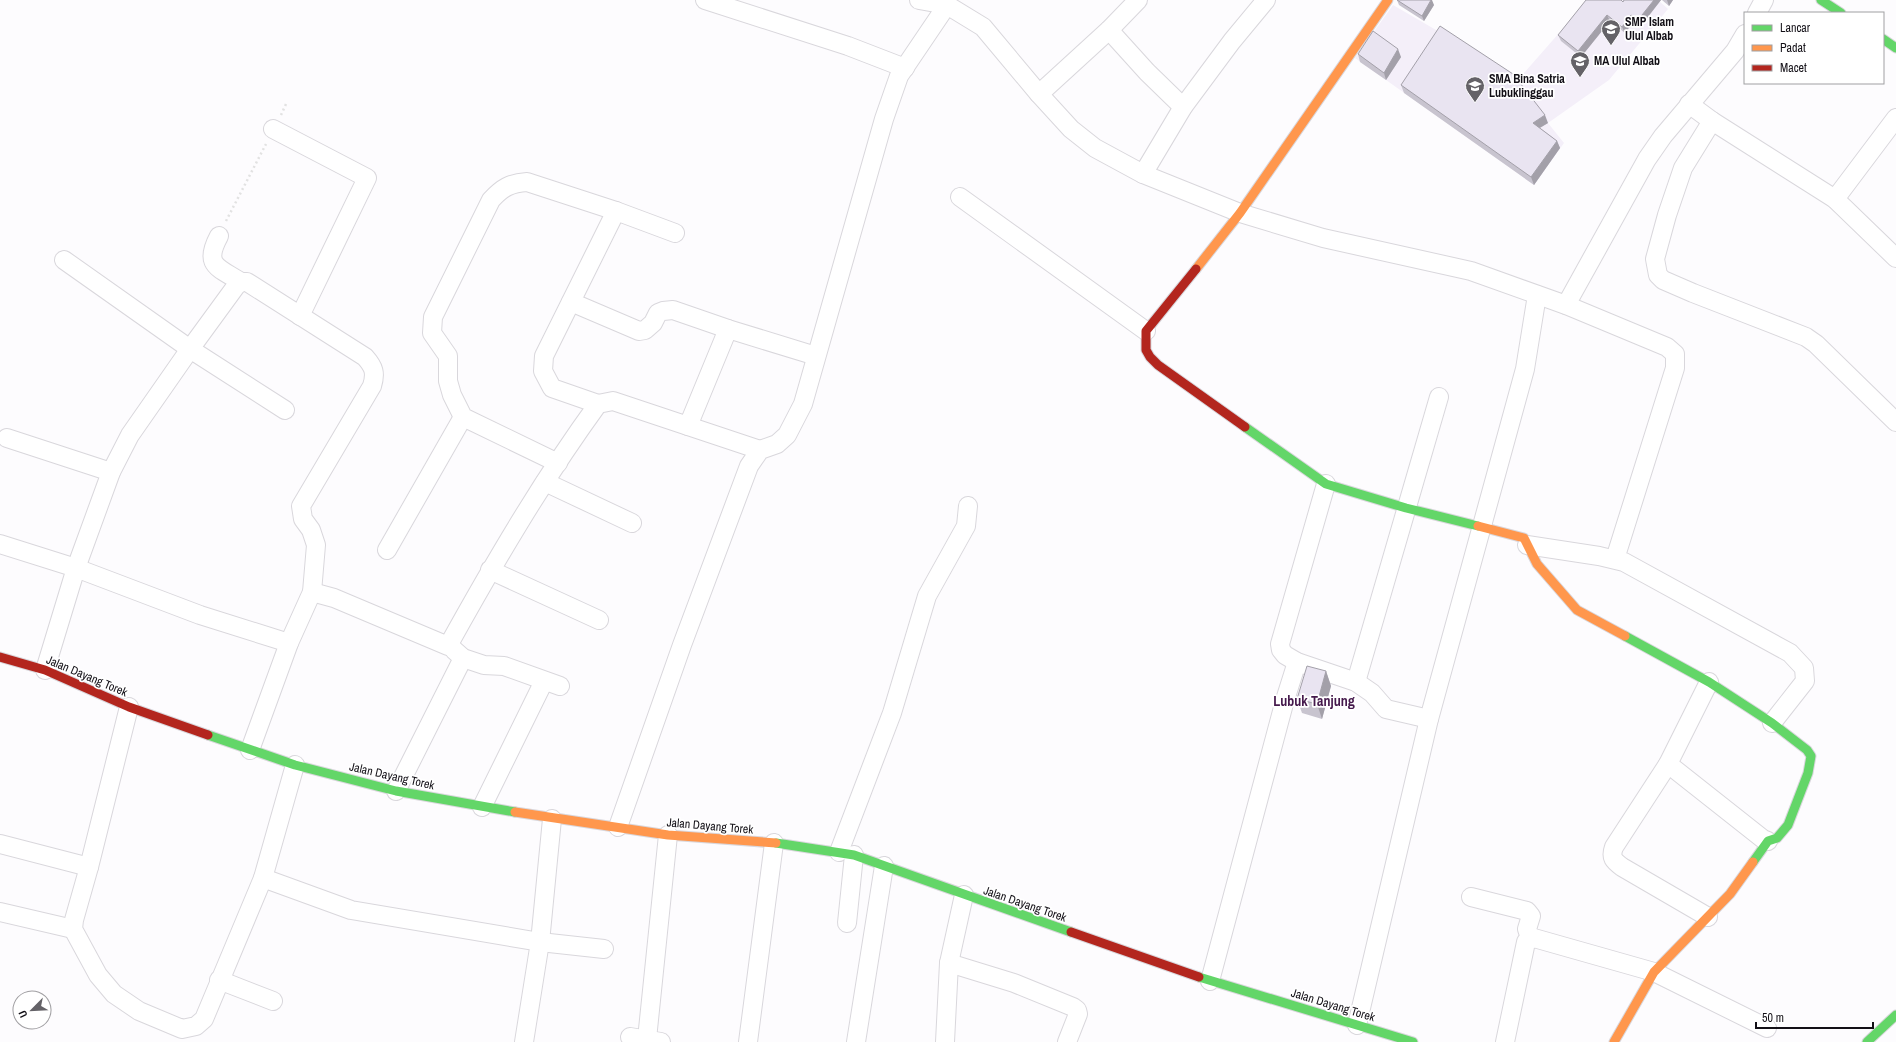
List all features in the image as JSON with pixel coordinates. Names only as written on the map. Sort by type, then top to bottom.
[{"type":"main road","points":[[1388,0],[1240,213],[1146,331],[1144,346],[1148,357],[1326,484],[1406,508],[1524,538],[1536,564],[1577,610],[1709,682],[1801,743],[1811,756],[1808,773],[1788,825],[1777,838],[1768,841],[1730,894],[1654,972],[1614,1042]]},
{"type":"main road","points":[[1821,0],[1839,12]]},
{"type":"main road","points":[[1884,40],[1896,48]]},
{"type":"main road","name":"Jalan Dayang Torek","points":[[0,656],[44,670],[129,708],[250,750],[295,765],[396,791],[552,819],[668,835],[774,843],[846,854],[1210,981],[1413,1042]]},
{"type":"main road","points":[[1868,1042],[1896,1015]]},
{"type":"street","points":[[705,0],[848,46],[905,68]]},
{"type":"street","points":[[919,0],[947,5],[983,27],[1039,94],[1071,128],[1095,148],[1143,174],[1240,213],[1323,238],[1471,271],[1566,305],[1667,346],[1676,354],[1675,368],[1615,559]]},
{"type":"street","points":[[1039,94],[1109,30],[1138,0]]},
{"type":"street","points":[[1143,174],[1183,108],[1232,41],[1266,0]]},
{"type":"street","points":[[1758,12],[1764,0]]},
{"type":"street","points":[[618,827],[682,645],[749,466],[760,450],[776,444],[787,435],[803,404],[884,119],[899,76],[947,5]]},
{"type":"street","points":[[1109,30],[1147,72],[1183,108]]},
{"type":"street","points":[[1566,305],[1647,159],[1663,136],[1689,104],[1735,51],[1744,36]]},
{"type":"street","points":[[1689,104],[1712,121],[1835,199],[1896,258]]},
{"type":"street","points":[[1835,199],[1896,118]]},
{"type":"street","points":[[1712,121],[1683,168],[1655,259],[1658,275],[1663,280],[1693,293],[1806,337],[1816,344],[1896,422]]},
{"type":"street","points":[[273,129],[367,178],[300,316]]},
{"type":"street","points":[[558,463],[463,417],[452,395],[448,381],[448,356],[432,333],[433,317],[491,200],[502,188],[514,183],[526,182],[616,211],[675,233]]},
{"type":"street","points":[[960,198],[1146,331]]},
{"type":"street","points":[[616,211],[544,356],[543,371],[552,388],[598,404],[613,401],[760,450]]},
{"type":"street","points":[[219,236],[212,252],[212,260],[216,265],[241,282],[247,282],[365,357],[373,366],[375,375],[372,386],[301,506],[304,519],[311,530],[316,545],[312,592],[289,643],[250,750]]},
{"type":"street","points":[[64,260],[190,349],[285,410]]},
{"type":"street","points":[[44,670],[76,568],[111,472],[130,435],[190,349],[236,286],[241,282]]},
{"type":"street","points":[[1357,1025],[1429,719],[1483,527],[1525,368],[1537,295]]},
{"type":"street","points":[[571,302],[639,330],[645,330],[658,314],[667,310],[673,310],[728,329],[816,356]]},
{"type":"street","points":[[688,426],[728,329]]},
{"type":"street","points":[[1356,682],[1439,397]]},
{"type":"street","points":[[448,646],[490,570],[545,482],[598,404]]},
{"type":"street","points":[[387,550],[463,417]]},
{"type":"street","points":[[7,438],[111,472]]},
{"type":"street","points":[[545,482],[632,523]]},
{"type":"street","points":[[1326,484],[1280,644],[1281,650],[1297,662],[1356,682],[1372,694],[1386,708],[1429,719]]},
{"type":"street","points":[[846,923],[846,854],[892,713],[927,596],[966,526],[968,506]]},
{"type":"street","points":[[0,544],[76,568],[200,615],[289,643]]},
{"type":"street","points":[[1528,544],[1615,559],[1624,562],[1790,653],[1804,668],[1806,681],[1772,723]]},
{"type":"street","points":[[490,570],[599,620]]},
{"type":"street","points":[[312,592],[334,598],[448,646],[463,658],[484,665],[504,666],[552,684],[482,806]]},
{"type":"street","points":[[396,791],[463,658]]},
{"type":"street","points":[[1210,981],[1285,700],[1297,662]]},
{"type":"street","points":[[1708,917],[1622,867],[1613,860],[1611,854],[1614,847],[1668,764],[1709,682]]},
{"type":"street","points":[[129,708],[89,867],[74,920],[73,929],[98,975],[114,994],[139,1011],[168,1024],[182,1028],[196,1026],[204,1019],[219,980],[263,878],[295,765]]},
{"type":"street","points":[[1668,764],[1763,839],[1768,841]]},
{"type":"street","points":[[524,1042],[540,942],[552,819]]},
{"type":"street","points":[[630,1037],[654,1041],[668,835]]},
{"type":"street","points":[[748,1042],[774,843]]},
{"type":"street","points":[[0,844],[89,867]]},
{"type":"street","points":[[856,1042],[884,866]]},
{"type":"street","points":[[263,878],[351,910],[540,942],[604,949]]},
{"type":"street","points":[[945,1042],[949,963],[964,895]]},
{"type":"street","points":[[1471,898],[1528,911],[1531,916],[1527,930],[1530,938]]},
{"type":"street","points":[[0,912],[73,929]]},
{"type":"street","points":[[1530,938],[1654,972],[1767,1028]]},
{"type":"street","points":[[1505,1042],[1525,945],[1530,938]]},
{"type":"street","points":[[949,963],[1014,983],[1073,1007],[1078,1014],[1067,1042]]},
{"type":"street","points":[[219,980],[273,1001]]},
{"type":"path","points":[[219,236],[286,104]]},
{"type":"shaded area","name":"SMA Bina Satria Lubuklinggau","points":[[1588,0],[1658,0],[1668,9],[1609,80],[1548,123],[1564,143],[1534,185],[1355,58],[1393,5],[1443,34],[1516,82]]},
{"type":"building","points":[[1397,0],[1431,0],[1422,16]]},
{"type":"building","points":[[1586,0],[1621,0],[1623,2],[1624,0],[1654,0],[1638,20],[1631,15],[1622,27],[1607,15],[1578,51],[1558,35]]},
{"type":"building","name":"SMA Bina Satria Lubuklinggau","points":[[1440,26],[1513,74],[1545,115],[1533,123],[1557,141],[1531,177],[1401,85]]},
{"type":"building","points":[[1373,31],[1398,49],[1384,73],[1358,54]]},
{"type":"building","points":[[1307,666],[1326,671],[1317,704],[1297,699]]},
{"type":"traffic: fast","points":[[1821,0],[1839,12]]},
{"type":"traffic: fast","points":[[1884,40],[1896,48]]},
{"type":"traffic: fast","points":[[1245,427],[1326,484],[1406,508],[1478,526]]},
{"type":"traffic: fast","points":[[1625,636],[1709,682],[1772,723],[1807,750],[1811,756],[1808,773],[1788,825],[1777,838],[1768,841],[1753,862]]},
{"type":"traffic: fast","points":[[208,735],[295,765],[396,791],[515,812]]},
{"type":"traffic: fast","points":[[776,843],[854,855],[1071,932]]},
{"type":"traffic: fast","points":[[1199,977],[1413,1042]]},
{"type":"traffic: fast","points":[[1867,1042],[1896,1015]]},
{"type":"traffic: slow","points":[[1196,269],[1240,213],[1388,0]]},
{"type":"traffic: slow","points":[[1478,526],[1524,538],[1537,564],[1577,610],[1625,636]]},
{"type":"traffic: slow","points":[[515,812],[668,835],[776,843]]},
{"type":"traffic: slow","points":[[1614,1042],[1654,972],[1730,894],[1753,862]]},
{"type":"traffic: jam","points":[[1196,269],[1146,331],[1146,350],[1150,357],[1158,365],[1245,427]]},
{"type":"traffic: jam","points":[[0,657],[45,670],[129,707],[208,735]]},
{"type":"traffic: jam","points":[[1071,932],[1199,977]]},
{"type":"place","name":"SMP Islam Ulul Albab","points":[[1611,46]]},
{"type":"place","name":"MA Ulul Albab","points":[[1580,78]]},
{"type":"place","name":"SMA Bina Satria Lubuklinggau","points":[[1475,103]]},
{"type":"district","name":"Lubuk Tanjung","points":[[1314,701]]}]
